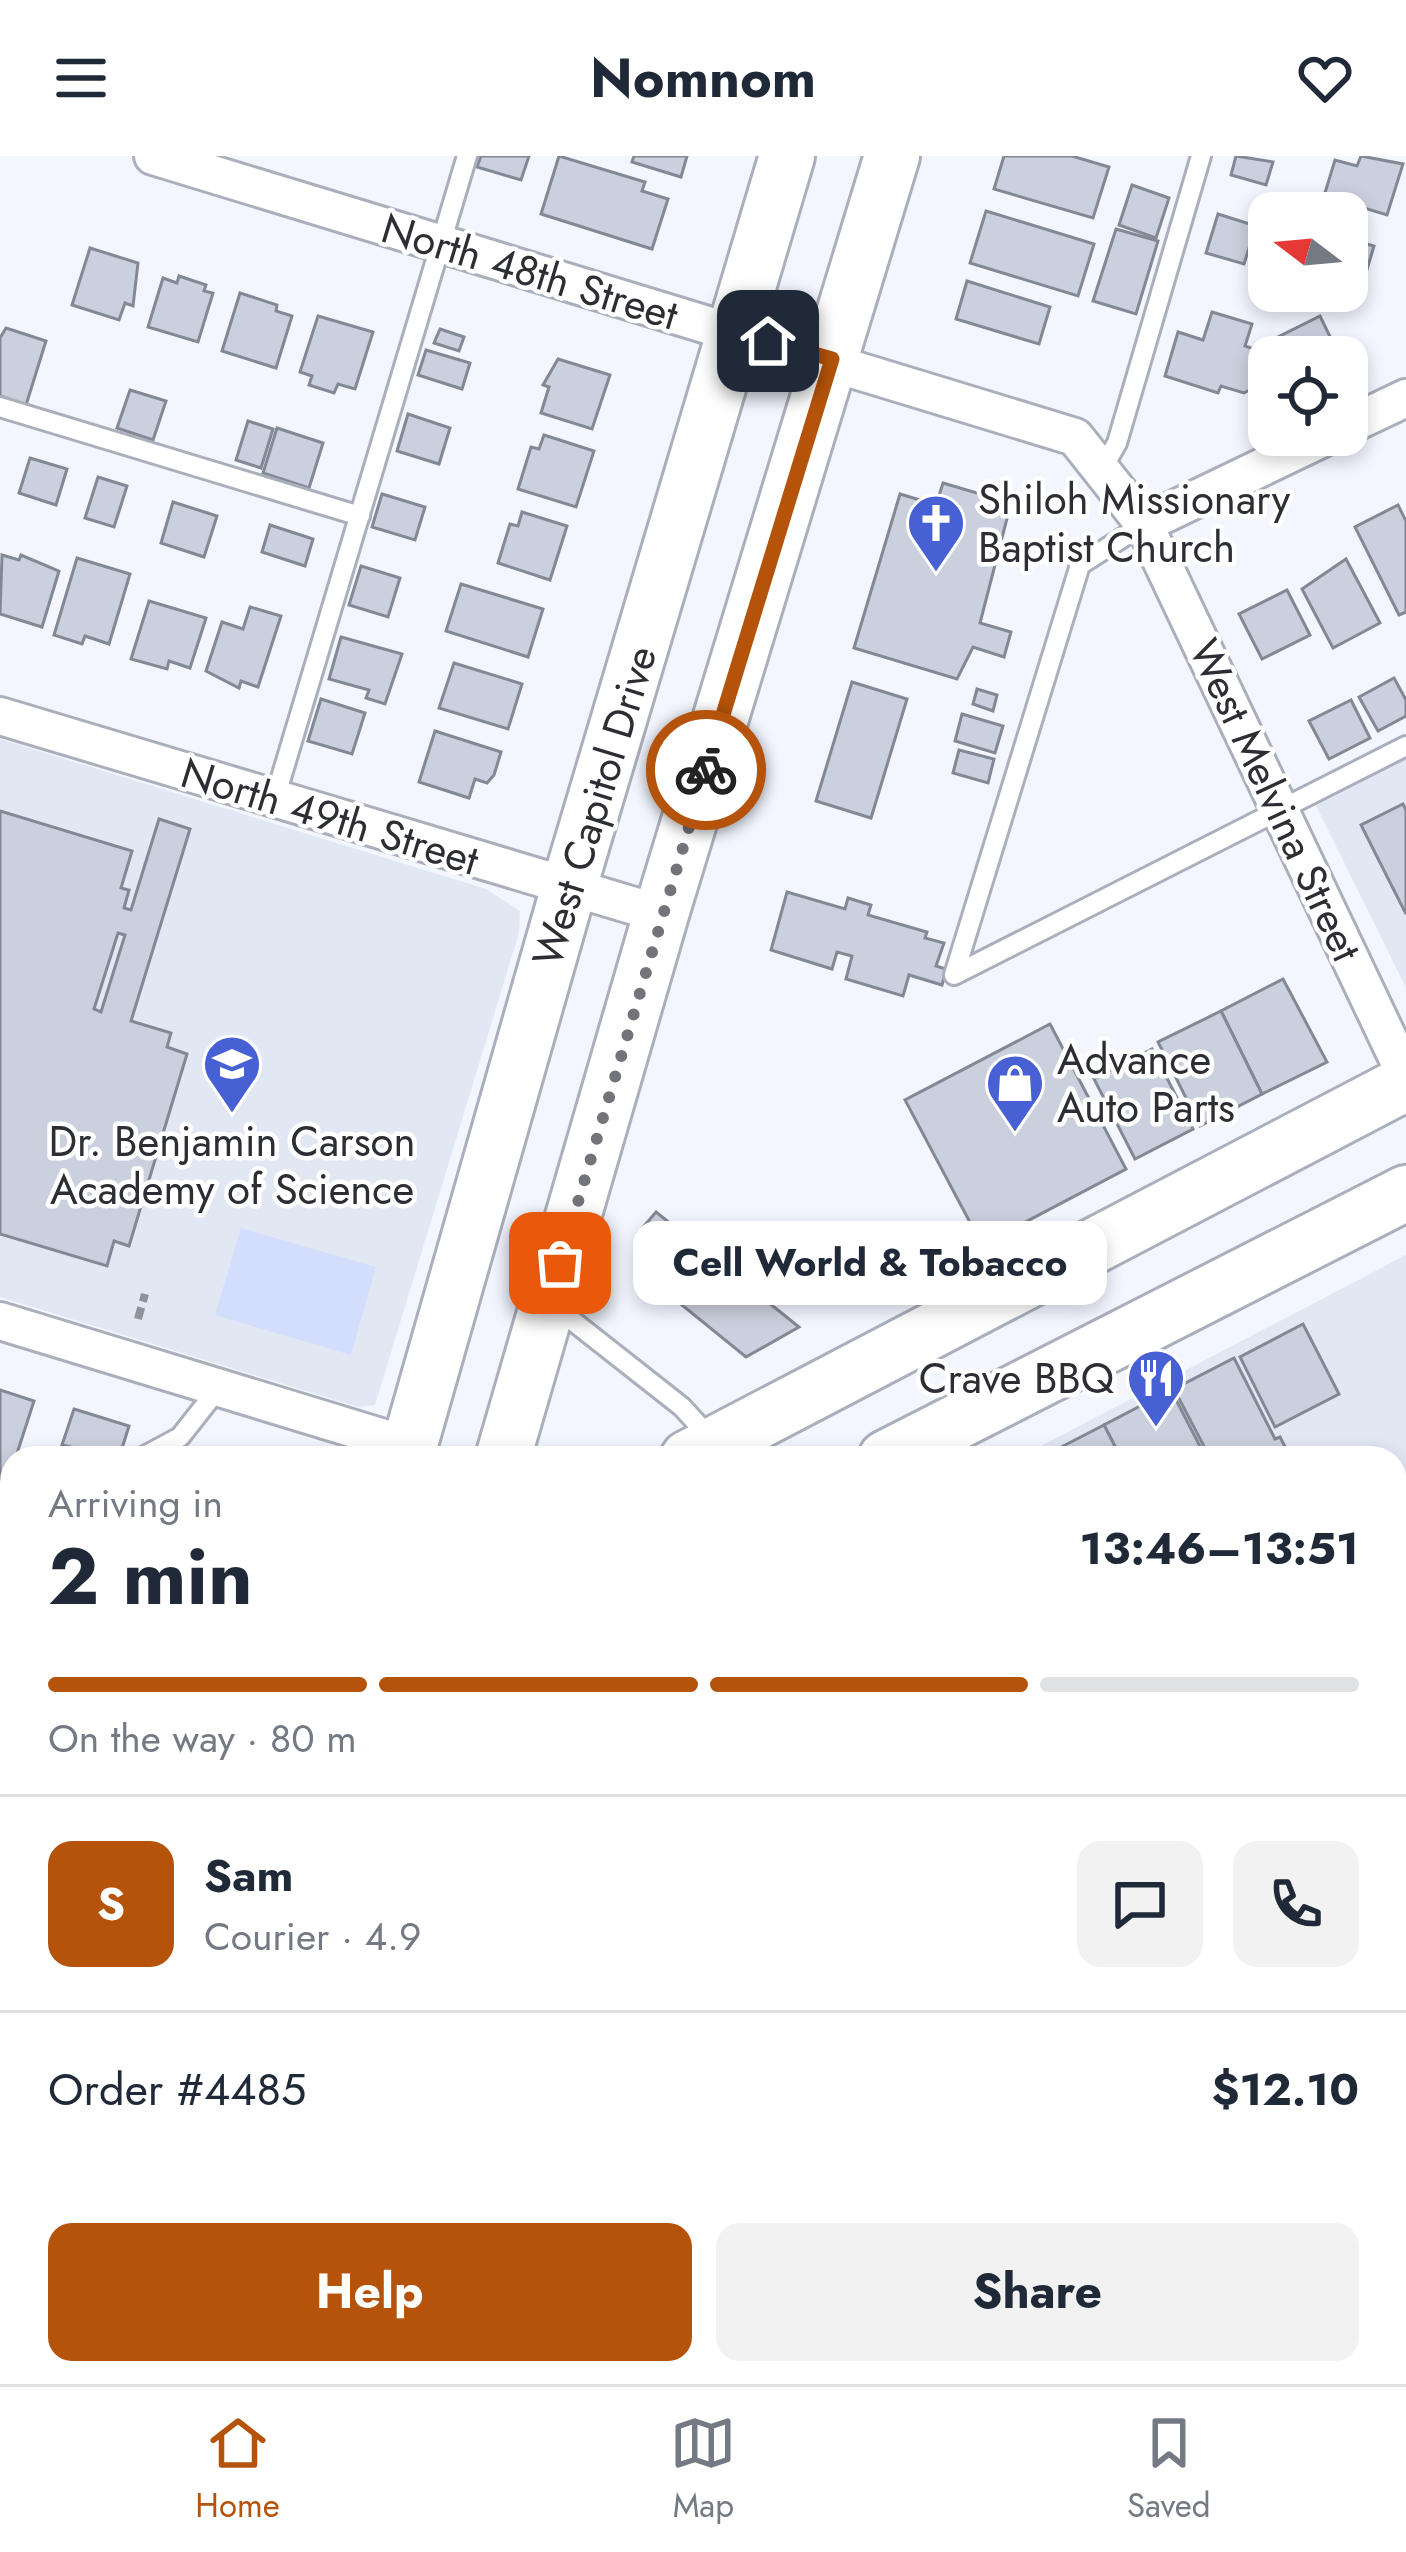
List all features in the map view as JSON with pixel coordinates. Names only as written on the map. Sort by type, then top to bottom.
[{"type":"main road","name":"West Capitol Drive","points":[[410,1446],[569,887],[787,156]]},
{"type":"main road","points":[[506,1446],[661,914],[892,156]]},
{"type":"main road","points":[[711,1446],[1406,1079]]},
{"type":"main road","points":[[910,1446],[1406,1193]]},
{"type":"main road","points":[[526,1379],[531,1427],[540,1446]]},
{"type":"street","name":"North 48th Street","points":[[153,156],[832,359],[1075,437],[1144,524]]},
{"type":"street","points":[[1368,416],[1406,398]]},
{"type":"street","points":[[1144,524],[1285,456]]},
{"type":"street","name":"West Melvina Street","points":[[1144,524],[1406,1079]]},
{"type":"street","name":"North 49th Street","points":[[0,716],[661,914]]},
{"type":"street","points":[[0,1322],[390,1446]]},
{"type":"lane","points":[[274,798],[467,156]]},
{"type":"lane","points":[[1102,469],[1117,443],[1202,156]]},
{"type":"lane","points":[[0,407],[360,516]]},
{"type":"lane","points":[[1144,524],[1080,565],[953,975],[1406,746]]},
{"type":"lane","points":[[549,1302],[682,1407],[700,1446]]},
{"type":"lane","points":[[163,1446],[180,1437],[217,1390]]},
{"type":"path","points":[[138,1319],[145,1294]]},
{"type":"shaded area","points":[[1406,737],[1406,988],[1307,787]]},
{"type":"shaded area","name":"Dr. Benjamin Carson Academy of Science","points":[[0,739],[486,889],[520,911],[519,933],[375,1405],[358,1407],[0,1297]]},
{"type":"shaded area","points":[[241,1228],[376,1267],[351,1355],[215,1315]]},
{"type":"shaded area","points":[[1406,1255],[1406,1446],[1041,1446]]},
{"type":"building","points":[[481,156],[529,156],[521,180],[477,167]]},
{"type":"building","points":[[559,156],[645,182],[642,191],[668,199],[652,249],[541,214]]},
{"type":"building","points":[[634,156],[687,156],[681,177],[632,162]]},
{"type":"building","points":[[1004,156],[1072,156],[1109,167],[1093,218],[994,189]]},
{"type":"building","points":[[1236,156],[1273,162],[1266,185],[1231,175]]},
{"type":"building","points":[[1361,156],[1403,164],[1387,215],[1368,209],[1368,192],[1325,192],[1335,160],[1357,166]]},
{"type":"building","points":[[1132,185],[1169,198],[1156,238],[1119,225]]},
{"type":"building","points":[[986,211],[1094,244],[1078,296],[970,263]]},
{"type":"building","points":[[1218,214],[1248,223],[1244,264],[1206,253]]},
{"type":"building","points":[[1116,229],[1158,241],[1136,314],[1093,301]]},
{"type":"building","points":[[90,248],[138,263],[133,306],[125,303],[119,320],[72,305]]},
{"type":"building","points":[[179,276],[206,285],[204,291],[213,293],[198,342],[148,327],[163,278],[177,283]]},
{"type":"building","points":[[967,281],[1050,307],[1039,344],[956,319]]},
{"type":"building","points":[[240,293],[277,305],[276,311],[292,316],[276,368],[222,351]]},
{"type":"building","points":[[1212,312],[1252,324],[1245,346],[1248,391],[1221,386],[1218,393],[1165,376],[1178,332],[1203,340]]},
{"type":"building","points":[[318,316],[373,332],[355,389],[338,384],[334,393],[309,385],[312,376],[300,372]]},
{"type":"building","points":[[1320,316],[1330,336],[1280,336]]},
{"type":"building","points":[[6,328],[46,341],[26,405],[0,396],[0,338]]},
{"type":"building","points":[[440,329],[464,337],[459,351],[434,343]]},
{"type":"building","points":[[426,350],[470,363],[462,389],[418,375]]},
{"type":"building","points":[[558,359],[610,375],[592,429],[541,413],[549,387],[543,385]]},
{"type":"building","points":[[130,390],[166,401],[153,440],[117,428]]},
{"type":"building","points":[[408,414],[450,428],[439,464],[397,451]]},
{"type":"building","points":[[248,421],[273,429],[261,468],[236,460]]},
{"type":"building","points":[[277,428],[323,443],[309,488],[263,473]]},
{"type":"building","points":[[544,435],[594,451],[576,507],[518,489],[531,447],[539,449]]},
{"type":"building","points":[[30,458],[67,469],[56,505],[19,493]]},
{"type":"building","points":[[98,477],[127,486],[114,527],[85,518]]},
{"type":"building","name":"Shiloh Missionary Baptist Church","points":[[943,483],[1011,503],[980,623],[1011,632],[1004,657],[973,647],[957,679],[854,648],[900,494],[936,505]]},
{"type":"building","points":[[382,494],[425,507],[415,540],[372,527]]},
{"type":"building","points":[[173,502],[217,516],[204,557],[161,543]]},
{"type":"building","points":[[1398,505],[1406,521],[1406,612],[1399,615],[1355,527]]},
{"type":"building","points":[[522,512],[567,526],[550,580],[498,563],[510,524],[518,526]]},
{"type":"building","points":[[270,525],[313,539],[305,566],[262,552]]},
{"type":"building","points":[[2,555],[19,560],[21,555],[59,571],[42,627],[0,614]]},
{"type":"building","points":[[77,558],[130,574],[109,644],[85,636],[82,644],[54,635]]},
{"type":"building","points":[[1346,559],[1380,623],[1333,648],[1302,589]]},
{"type":"building","points":[[361,566],[400,578],[388,617],[349,605]]},
{"type":"building","points":[[461,584],[543,609],[528,657],[446,631]]},
{"type":"building","points":[[1287,590],[1310,635],[1262,659],[1239,614]]},
{"type":"building","points":[[149,601],[206,618],[190,668],[169,661],[167,669],[131,659]]},
{"type":"building","points":[[250,607],[281,616],[258,687],[241,681],[239,688],[206,671],[222,622],[243,629]]},
{"type":"building","points":[[341,637],[402,654],[385,704],[366,698],[369,690],[329,679]]},
{"type":"building","points":[[454,663],[522,684],[508,729],[439,708]]},
{"type":"building","points":[[1394,678],[1406,700],[1406,716],[1378,731],[1359,697]]},
{"type":"building","points":[[852,682],[907,699],[871,818],[816,801]]},
{"type":"building","points":[[977,689],[997,695],[993,711],[973,704]]},
{"type":"building","points":[[321,699],[365,713],[352,754],[308,741]]},
{"type":"building","points":[[1351,700],[1370,738],[1329,759],[1309,721]]},
{"type":"building","points":[[962,714],[1003,726],[995,753],[955,741]]},
{"type":"building","points":[[435,731],[501,752],[494,775],[487,783],[475,779],[469,798],[419,782]]},
{"type":"building","points":[[959,750],[994,759],[988,783],[953,773]]},
{"type":"building","points":[[1403,804],[1406,810],[1406,914],[1361,825]]},
{"type":"building","points":[[0,811],[132,851],[121,888],[129,890],[124,908],[131,910],[159,819],[190,829],[131,1021],[171,1033],[167,1047],[187,1054],[129,1246],[114,1241],[107,1266],[0,1234]],"holes":[[[118,933],[125,935],[101,1012],[94,1009]]]},
{"type":"building","points":[[787,892],[845,909],[848,898],[871,905],[868,915],[927,932],[925,938],[944,943],[936,966],[946,969],[942,985],[909,975],[903,996],[846,979],[852,956],[837,952],[832,969],[771,950]]},
{"type":"building","points":[[1283,979],[1327,1062],[1262,1094],[1221,1011]]},
{"type":"building","points":[[1221,1011],[1262,1094],[1200,1126],[1158,1042]]},
{"type":"building","name":"Advance Auto Parts","points":[[1050,1024],[1126,1169],[982,1245],[905,1100]]},
{"type":"building","points":[[1152,1049],[1193,1129],[1135,1159],[1094,1079]]},
{"type":"building","points":[[656,1212],[799,1327],[746,1357],[661,1288],[678,1266],[638,1233]]},
{"type":"building","points":[[1303,1324],[1339,1394],[1275,1427],[1240,1357]]},
{"type":"building","points":[[1234,1358],[1275,1439],[1280,1437],[1285,1446],[1204,1446],[1174,1389]]},
{"type":"building","points":[[0,1390],[34,1401],[19,1446],[0,1446]]},
{"type":"building","points":[[1171,1390],[1200,1446],[1115,1446],[1104,1425]]},
{"type":"building","points":[[74,1409],[129,1426],[123,1446],[62,1445]]},
{"type":"building","points":[[1104,1425],[1115,1446],[1063,1446]]},
{"type":"way so far","points":[[560,1263],[706,770]]},
{"type":"place","name":"Shiloh Missionary Baptist Church","points":[[936,574]]},
{"type":"place","name":"Dr. Benjamin Carson Academy of Science","points":[[232,1115]]},
{"type":"place","name":"Advance Auto Parts","points":[[1015,1134]]},
{"type":"place","name":"Cell World & Tobacco","points":[[560,1263]]},
{"type":"place","name":"Crave BBQ","points":[[1156,1429]]},
{"type":"route","points":[[706,770],[832,359],[768,341]]}]
